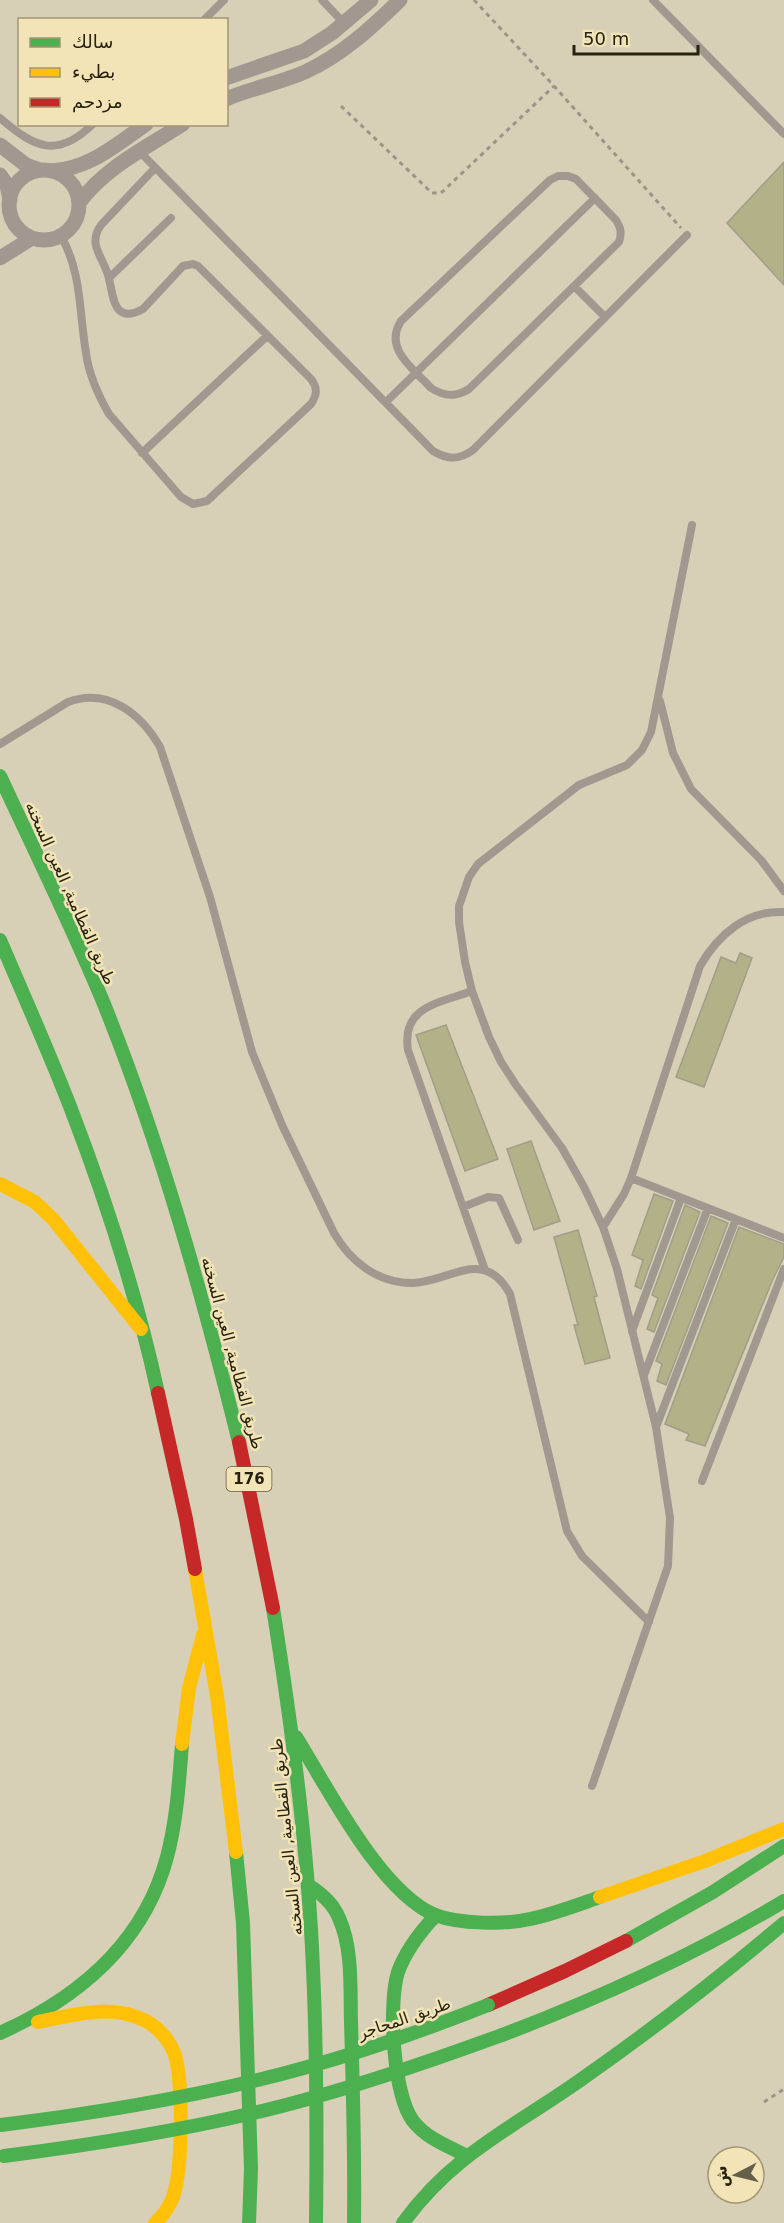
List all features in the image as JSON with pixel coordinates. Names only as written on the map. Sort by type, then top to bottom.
[{"type":"main road","name":"طريق القطامية, العين السخنه","points":[[0,776],[78,942],[146,1116],[202,1294],[251,1485],[273,1605],[292,1730],[313,1936],[318,2042],[316,2223]]},
{"type":"main road","points":[[0,940],[71,1109],[131,1284],[145,1333],[186,1519],[217,1696],[234,1821],[243,1923],[251,2169],[249,2223]]},
{"type":"main road","points":[[0,1184],[35,1202],[53,1219],[145,1333]]},
{"type":"main road","points":[[0,2033],[21,2025],[50,2009],[78,1991],[102,1969],[136,1926],[157,1887],[168,1856],[175,1824],[184,1712],[205,1627]]},
{"type":"main road","points":[[292,1730],[365,1848],[390,1881],[418,1905],[436,1915],[473,1923],[528,1920],[638,1885],[784,1829]]},
{"type":"main road","name":"طريق المحاجر","points":[[1,2125],[126,2108],[249,2082],[370,2048],[488,2005],[569,1970],[642,1934],[699,1901],[784,1846]]},
{"type":"main road","points":[[308,1885],[326,1898],[342,1927],[350,1980],[356,2124],[354,2223]]},
{"type":"main road","points":[[2,2156],[131,2139],[256,2113],[380,2078],[548,2019],[639,1981],[734,1932],[784,1901]]},
{"type":"main road","points":[[436,1915],[418,1935],[402,1959],[394,1986],[400,2094],[408,2114],[420,2130],[430,2138],[466,2156]]},
{"type":"main road","points":[[403,2223],[430,2187],[466,2156],[626,2048],[677,2010],[784,1923]]},
{"type":"main road","points":[[21,2025],[115,2011],[146,2021],[155,2027],[169,2044],[174,2054],[178,2076],[178,2174],[170,2203],[155,2223]]},
{"type":"street","points":[[228,77],[293,56],[318,43],[371,0]]},
{"type":"street","points":[[228,98],[289,79],[318,66],[360,37],[400,0]]},
{"type":"street","points":[[0,224],[10,206],[13,189],[29,173],[70,169],[87,164],[143,126]]},
{"type":"street","points":[[79,203],[95,183],[180,126]]},
{"type":"street","points":[[0,145],[26,165],[62,175],[71,182],[79,203],[78,214],[73,225],[61,236],[43,240],[32,238],[21,232],[14,223],[7,185],[0,175]]},
{"type":"street","points":[[0,258],[32,238]]},
{"type":"lane","points":[[206,18],[224,0]]},
{"type":"lane","points":[[322,0],[344,23]]},
{"type":"lane","points":[[653,0],[784,134]]},
{"type":"lane","points":[[0,118],[32,141],[52,146],[70,142],[81,136],[91,126]]},
{"type":"lane","points":[[140,152],[433,451],[442,457],[453,459],[473,450],[687,235]]},
{"type":"lane","points":[[61,236],[68,247],[76,272],[86,353],[94,384],[109,414],[186,502],[201,504],[207,501],[315,398],[315,385],[198,266],[193,264],[183,266],[143,309],[132,314],[116,306],[112,298],[109,278],[96,250],[96,235],[102,225],[155,168]]},
{"type":"lane","points":[[558,176],[576,179],[620,226],[619,242],[574,286],[469,389],[462,393],[446,395],[438,393],[398,353],[395,345],[397,328],[401,321],[550,180],[558,176]]},
{"type":"lane","points":[[386,402],[595,198]]},
{"type":"lane","points":[[109,278],[171,218]]},
{"type":"lane","points":[[574,286],[605,317]]},
{"type":"lane","points":[[142,453],[267,336]]},
{"type":"lane","points":[[592,1786],[668,1566],[670,1518],[656,1427],[617,1269],[603,1227],[562,1148],[516,1085],[489,1037],[472,991],[465,962],[459,906],[469,877],[478,864],[579,785],[589,779],[619,770],[635,758],[647,742],[659,695],[692,525]]},
{"type":"lane","points":[[659,695],[670,743],[691,789],[761,860],[784,891]]},
{"type":"lane","points":[[0,744],[68,702],[79,698],[92,696],[103,698],[129,711],[141,721],[160,747],[210,897],[241,1014],[266,1089],[342,1247],[366,1270],[397,1281],[413,1283],[473,1268],[496,1275],[505,1283],[510,1294],[567,1531],[582,1556],[649,1622]]},
{"type":"lane","points":[[603,1227],[624,1194],[631,1178],[700,966],[708,952],[719,938],[747,919],[763,914],[784,912]]},
{"type":"lane","points":[[472,991],[422,1010],[413,1017],[406,1038],[408,1050],[485,1270]]},
{"type":"lane","points":[[631,1178],[784,1238]]},
{"type":"lane","points":[[463,1207],[488,1197],[499,1198],[518,1240]]},
{"type":"lane","points":[[632,1331],[681,1198]]},
{"type":"lane","points":[[644,1377],[708,1208]]},
{"type":"lane","points":[[656,1427],[736,1219]]},
{"type":"lane","points":[[702,1481],[784,1269]]},
{"type":"path","points":[[474,0],[687,235]]},
{"type":"path","points":[[341,106],[432,193],[441,193],[554,86]]},
{"type":"path","points":[[764,2102],[784,2089]]},
{"type":"building","points":[[784,162],[784,285],[727,223]]},
{"type":"building","points":[[740,953],[752,958],[704,1087],[676,1077],[721,957],[736,963]]},
{"type":"building","points":[[446,1025],[498,1159],[465,1171],[416,1035]]},
{"type":"building","points":[[531,1141],[560,1221],[534,1230],[507,1149]]},
{"type":"building","points":[[654,1194],[673,1201],[641,1289],[635,1286],[643,1260],[632,1255]]},
{"type":"building","points":[[685,1205],[700,1212],[654,1332],[647,1329],[658,1298],[652,1295]]},
{"type":"building","points":[[711,1216],[728,1223],[666,1385],[657,1381],[662,1364],[656,1361]]},
{"type":"building","points":[[739,1227],[784,1244],[784,1257],[705,1446],[686,1440],[689,1434],[665,1424]]},
{"type":"building","points":[[578,1230],[597,1296],[594,1297],[610,1358],[585,1364],[574,1325],[578,1325],[554,1237]]},
{"type":"traffic: fast","points":[[0,776],[79,946],[125,1057],[179,1220],[239,1442]]},
{"type":"traffic: fast","points":[[0,940],[84,1143],[120,1249],[158,1393]]},
{"type":"traffic: fast","points":[[273,1608],[298,1788],[311,1924],[316,2064],[316,2223]]},
{"type":"traffic: fast","points":[[296,1737],[340,1810],[375,1862],[415,1903],[435,1915],[469,1922],[520,1921],[548,1915],[600,1897]]},
{"type":"traffic: fast","points":[[0,2033],[29,2019],[81,1985],[125,1941],[142,1916],[156,1888],[167,1857],[177,1800],[182,1744]]},
{"type":"traffic: fast","points":[[626,1941],[713,1892],[784,1846]]},
{"type":"traffic: fast","points":[[236,1852],[243,1923],[251,2169],[249,2223]]},
{"type":"traffic: fast","points":[[308,1885],[326,1899],[336,1913],[347,1943],[349,1956],[354,2122],[354,2223]]},
{"type":"traffic: fast","points":[[502,2035],[646,1974],[716,1940],[784,1901]]},
{"type":"traffic: fast","points":[[436,1915],[414,1942],[398,1972],[393,2005],[394,2048],[401,2091],[413,2121],[431,2137],[467,2156]]},
{"type":"traffic: fast","points":[[403,2223],[442,2179],[484,2144],[631,2044],[709,1985],[784,1923]]},
{"type":"traffic: fast","points":[[1,2125],[157,2102],[234,2086],[378,2045],[488,2005]]},
{"type":"traffic: fast","points":[[4,2156],[146,2135],[251,2114],[368,2081],[502,2035]]},
{"type":"traffic: slow","points":[[0,1184],[35,1202],[53,1219],[141,1329]]},
{"type":"traffic: slow","points":[[195,1569],[217,1696],[236,1852]]},
{"type":"traffic: slow","points":[[182,1744],[189,1688],[203,1635]]},
{"type":"traffic: slow","points":[[600,1897],[705,1861],[784,1829]]},
{"type":"traffic: slow","points":[[38,2022],[92,2012],[120,2013],[151,2024],[160,2031],[170,2045],[178,2068],[181,2126],[179,2167],[173,2197],[166,2211],[155,2223]]},
{"type":"traffic: jam","points":[[158,1393],[195,1569]]},
{"type":"traffic: jam","points":[[239,1442],[273,1608]]},
{"type":"traffic: jam","points":[[488,2005],[626,1941]]}]
